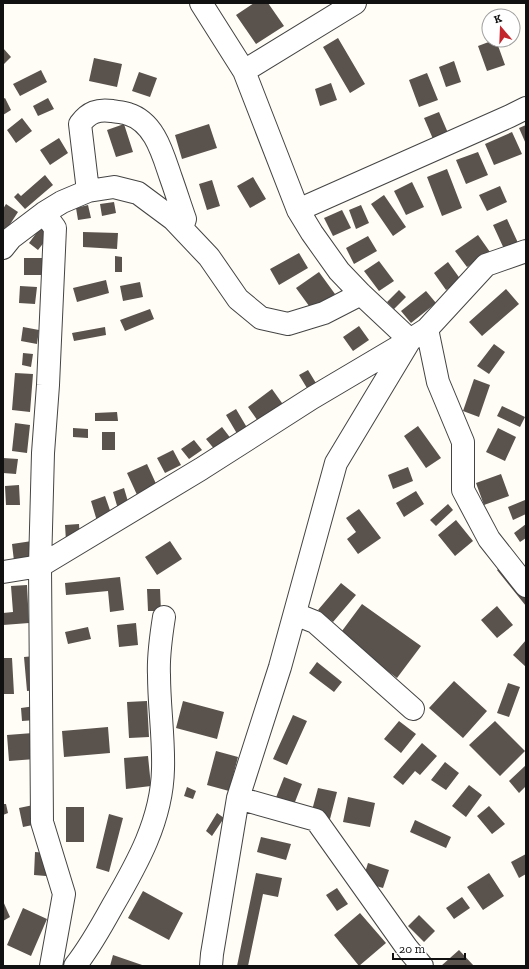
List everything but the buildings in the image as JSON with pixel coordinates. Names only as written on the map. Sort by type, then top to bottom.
[{"type":"street","points":[[201,3],[244,71],[298,210],[312,233],[339,271],[361,294],[418,335],[463,442],[463,490],[489,540],[526,586]]},
{"type":"street","points":[[244,71],[354,3]]},
{"type":"street","points":[[298,210],[526,108]]},
{"type":"street","points":[[88,191],[80,124],[84,118],[96,111],[102,110],[128,114],[142,122],[150,130],[160,148],[185,219],[182,228]]},
{"type":"street","points":[[3,248],[12,238],[44,213],[62,202],[88,191],[114,187],[138,193],[174,219],[209,257],[238,298],[261,318],[288,324],[324,313],[361,294]]},
{"type":"street","points":[[44,213],[55,228],[48,385],[43,453],[40,566],[42,822],[64,894],[51,966]]},
{"type":"street","points":[[211,966],[238,798],[280,667],[336,463],[418,335],[486,265],[526,251]]},
{"type":"street","points":[[3,572],[40,566],[201,469],[312,398],[418,335]]},
{"type":"street","points":[[294,614],[315,622],[413,709]]},
{"type":"street","points":[[75,966],[88,950],[124,885],[146,844],[155,819],[161,793],[163,768],[158,673],[164,617]]},
{"type":"street","points":[[238,798],[316,820],[407,948],[422,966]]}]
